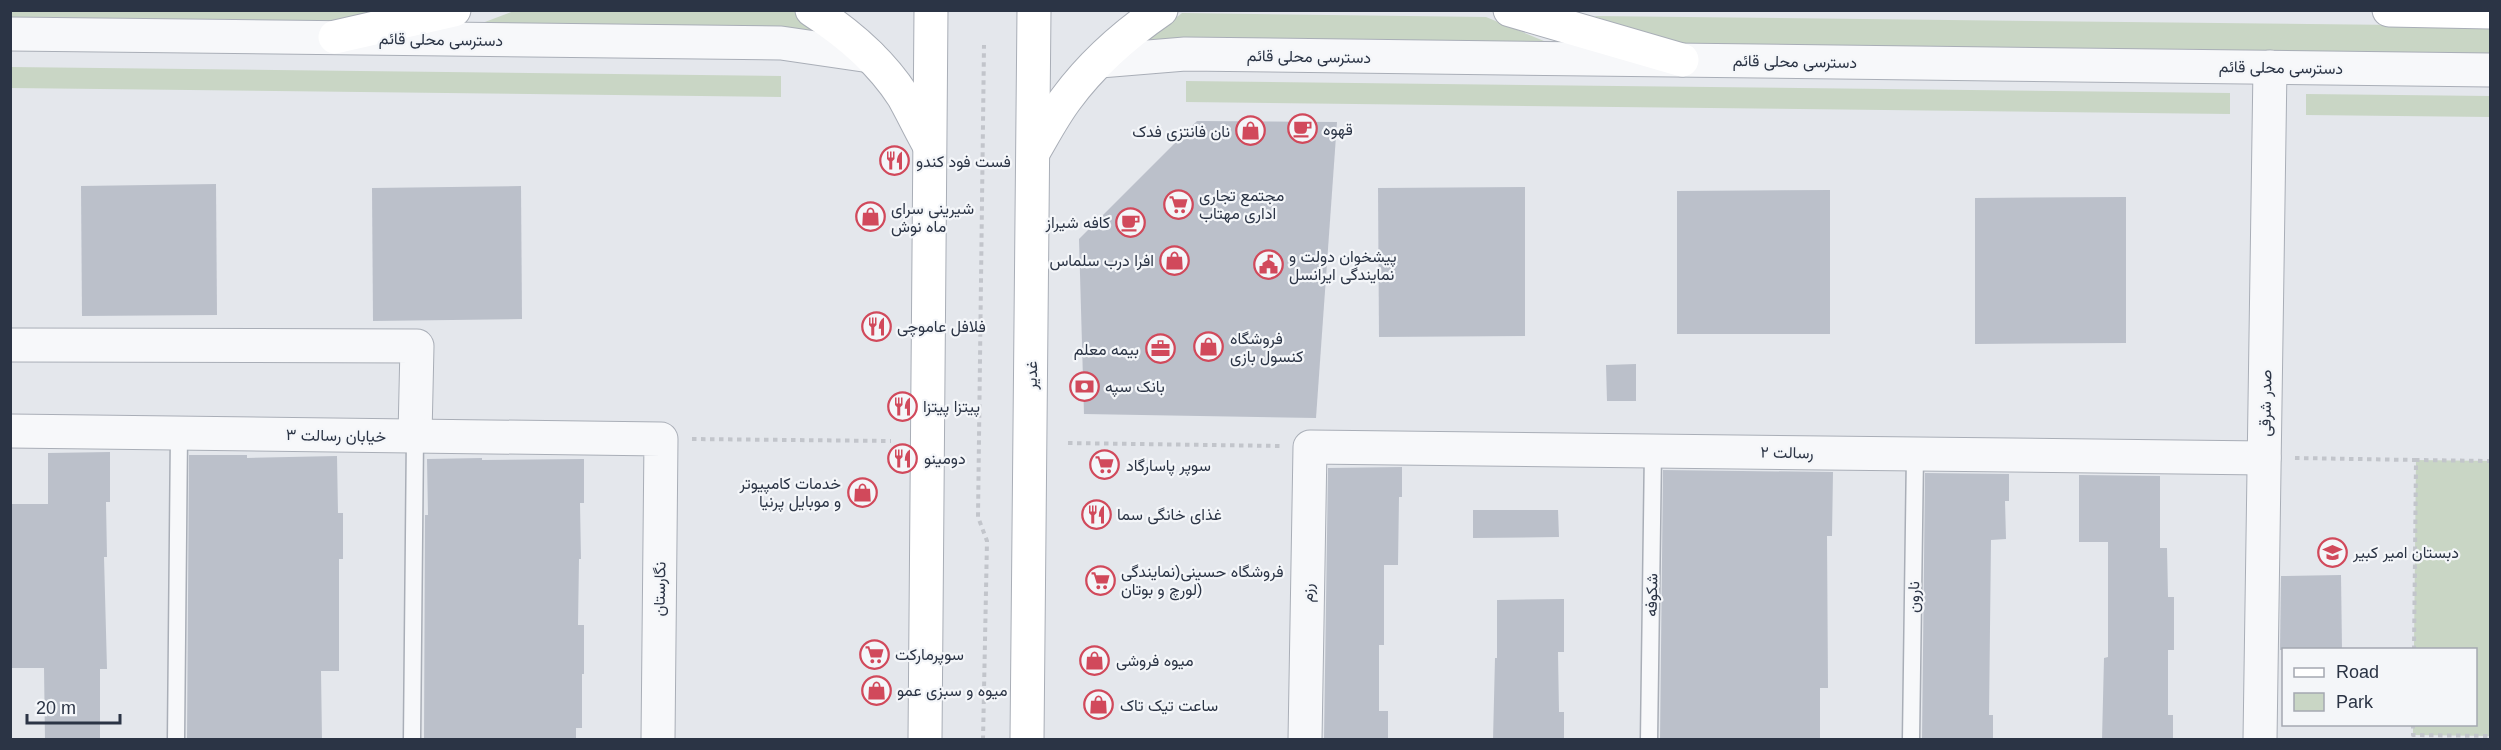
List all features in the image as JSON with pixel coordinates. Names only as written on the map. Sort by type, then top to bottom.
[{"type":"main road","points":[[335,37],[454,10]]},
{"type":"main road","points":[[812,10],[831,22],[870,56],[902,95],[931,150]]},
{"type":"main road","points":[[925,740],[931,10]]},
{"type":"main road","name":"غدیر","points":[[1027,740],[1034,10]]},
{"type":"main road","points":[[1034,151],[1065,99],[1100,61],[1138,26],[1161,10]]},
{"type":"main road","points":[[1510,10],[1683,60]]},
{"type":"main road","points":[[2389,10],[2490,12]]},
{"type":"street","name":"دسترسی محلی قائم","points":[[10,34],[781,43],[870,56]]},
{"type":"street","name":"دسترسی محلی قائم","points":[[1100,61],[1185,54],[2490,70]]},
{"type":"street","name":"صدر شرقی","points":[[2260,740],[2270,67]]},
{"type":"street","points":[[10,345],[417,346],[415,435]]},
{"type":"street","name":"خیابان رسالت ۳","points":[[10,431],[661,439]]},
{"type":"street","name":"نگارستان","points":[[658,740],[661,439]]},
{"type":"street","name":"رسالت ۲","points":[[1310,447],[2264,458]]},
{"type":"street","name":"رزم","points":[[1305,740],[1310,447]]},
{"type":"lane","points":[[176,740],[179,433]]},
{"type":"lane","points":[[412,740],[415,435]]},
{"type":"lane","name":"شکوفه","points":[[1649,740],[1653,450]]},
{"type":"lane","name":"نارون","points":[[1911,740],[1915,454]]},
{"type":"path","points":[[984,45],[978,517],[987,541],[984,740]]},
{"type":"path","points":[[661,439],[891,441]]},
{"type":"path","points":[[1068,443],[1310,447]]},
{"type":"path","points":[[2264,458],[2490,460]]},
{"type":"path","points":[[2414,648],[2416,460]]},
{"type":"path","points":[[2413,726],[2413,735],[2482,738],[2490,736]]},
{"type":"green space","points":[[11,10],[395,11],[339,29],[11,25]]},
{"type":"green space","points":[[793,10],[819,32],[469,28],[514,11]]},
{"type":"green space","points":[[1182,13],[1486,17],[1556,46],[1147,41]]},
{"type":"green space","points":[[1594,16],[2490,26],[2490,54],[1676,45]]},
{"type":"green space","points":[[11,67],[781,76],[781,97],[11,88]]},
{"type":"green space","points":[[1186,81],[2230,93],[2230,114],[1186,102]]},
{"type":"green space","points":[[2306,94],[2490,96],[2490,117],[2306,115]]},
{"type":"green space","points":[[2416,460],[2490,461],[2490,736],[2413,735],[2413,726],[2477,726],[2477,648],[2414,648]]},
{"type":"building","points":[[1197,121],[1337,122],[1316,418],[1084,414],[1079,239]]},
{"type":"building","points":[[216,184],[217,315],[82,316],[81,186]]},
{"type":"building","points":[[521,186],[522,319],[373,321],[372,188]]},
{"type":"building","points":[[1525,187],[1525,336],[1379,337],[1378,188]]},
{"type":"building","points":[[1830,190],[1830,334],[1677,334],[1677,191]]},
{"type":"building","points":[[2126,197],[2126,343],[1975,344],[1975,198]]},
{"type":"building","points":[[1636,364],[1636,401],[1607,401],[1606,365]]},
{"type":"building","points":[[110,452],[110,502],[106,502],[107,557],[104,557],[107,669],[100,669],[100,740],[45,740],[44,668],[10,668],[10,504],[48,504],[48,453]]},
{"type":"building","points":[[189,455],[247,455],[247,458],[337,456],[338,513],[343,513],[343,559],[339,559],[339,671],[321,671],[322,740],[187,740]]},
{"type":"building","points":[[482,458],[482,460],[584,459],[584,503],[580,503],[581,559],[579,559],[578,625],[584,625],[584,674],[582,674],[582,728],[576,728],[576,740],[424,740],[427,459]]},
{"type":"building","points":[[1402,467],[1398,565],[1384,565],[1384,645],[1379,645],[1379,711],[1388,711],[1388,740],[1324,740],[1328,468]]},
{"type":"building","points":[[1663,470],[1833,472],[1832,536],[1827,536],[1828,688],[1820,688],[1820,740],[1660,740]]},
{"type":"building","points":[[1925,473],[2009,474],[2009,501],[2005,501],[2006,539],[1991,540],[1989,715],[1993,715],[1993,740],[1922,740]]},
{"type":"building","points":[[2079,475],[2160,476],[2160,548],[2167,548],[2168,597],[2174,597],[2174,650],[2168,650],[2168,715],[2173,715],[2173,740],[2102,740],[2104,658],[2108,657],[2108,542],[2079,542]]},
{"type":"building","points":[[1473,510],[1558,510],[1559,537],[1473,538]]},
{"type":"building","points":[[2341,575],[2342,648],[2282,648],[2280,650],[2281,576]]},
{"type":"building","points":[[1564,599],[1564,652],[1558,652],[1559,712],[1564,712],[1564,740],[1493,740],[1497,600]]},
{"type":"place","name":"قهوه","points":[[1302,129]]},
{"type":"place","name":"نان فانتزی فدک","points":[[1251,131]]},
{"type":"place","name":"فست فود کندو","points":[[895,161]]},
{"type":"place","name":"مجتمع تجاری اداری مهتاب","points":[[1178,204]]},
{"type":"place","name":"شیرینی سرای ماه نوش","points":[[870,217]]},
{"type":"place","name":"کافه شیراز","points":[[1131,222]]},
{"type":"place","name":"افرا درب سلماس","points":[[1175,260]]},
{"type":"place","name":"پیشخوان دولت و نمایندگی ایرانسل","points":[[1268,265]]},
{"type":"place","name":"فلافل عاموچی","points":[[876,326]]},
{"type":"place","name":"فروشگاه کنسول بازی","points":[[1209,347]]},
{"type":"place","name":"بیمه معلم","points":[[1160,349]]},
{"type":"place","name":"بانک سپه","points":[[1084,386]]},
{"type":"place","name":"پیتزا پیتزا","points":[[902,406]]},
{"type":"place","name":"دومینو","points":[[903,458]]},
{"type":"place","name":"سوپر پاسارگاد","points":[[1105,465]]},
{"type":"place","name":"خدمات کامپیوتر و موبایل پرنیا","points":[[862,492]]},
{"type":"place","name":"غذای خانگی سما","points":[[1096,514]]},
{"type":"place","name":"دبستان امیر کبیر","points":[[2332,552]]},
{"type":"place","name":"فروشگاه حسینی(نمایندگی لورچ و بوتان)","points":[[1100,580]]},
{"type":"place","name":"سوپرمارکت","points":[[874,654]]},
{"type":"place","name":"میوه فروشی","points":[[1095,660]]},
{"type":"place","name":"میوه و سبزی عمو","points":[[876,690]]},
{"type":"place","name":"ساعت تیک تاک","points":[[1099,705]]}]
